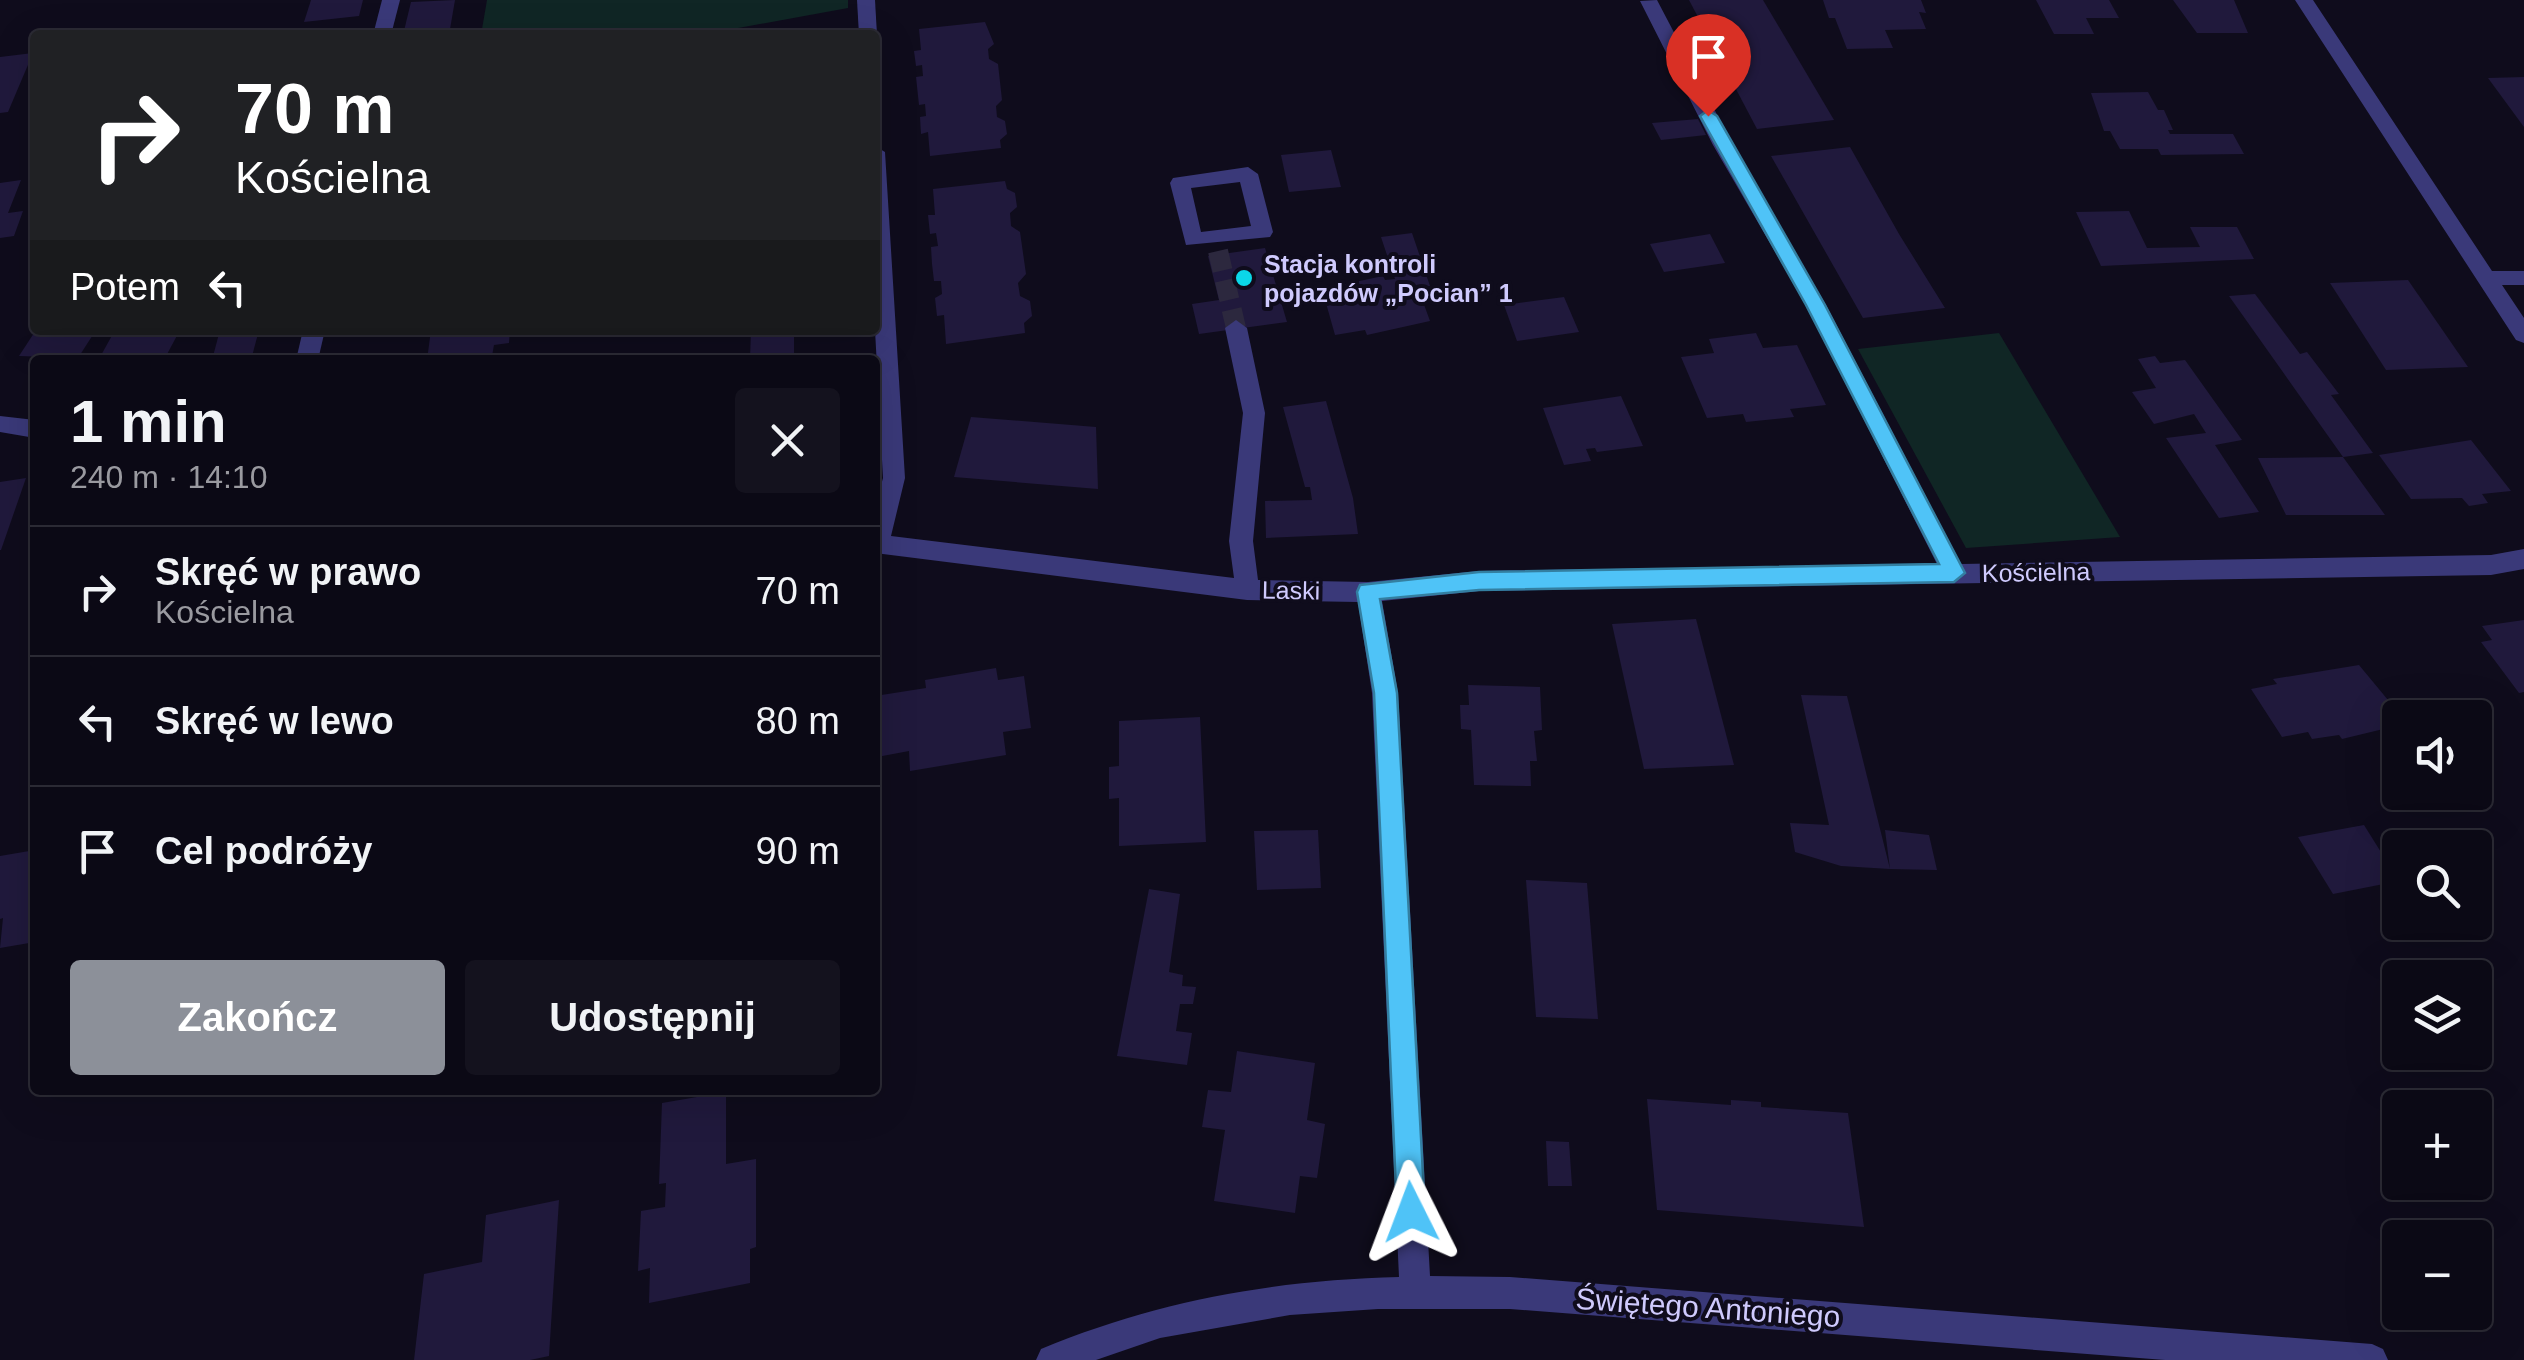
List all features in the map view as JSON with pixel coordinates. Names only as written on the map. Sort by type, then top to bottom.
[{"type":"street","points":[[383,30],[391,0]]},
{"type":"street","points":[[866,0],[868,30]]},
{"type":"street","points":[[2304,0],[2524,336]]},
{"type":"street","points":[[1648,1],[1723,144],[1816,305],[1954,573]]},
{"type":"street","points":[[1248,174],[1263,232],[1217,244],[1193,240],[1180,183],[1248,174]]},
{"type":"street","points":[[880,238],[894,478],[880,529]]},
{"type":"street","points":[[2489,278],[2524,278]]},
{"type":"street","points":[[1236,328],[1254,413],[1241,541],[1247,590]]},
{"type":"street","points":[[0,424],[30,427]]},
{"type":"street","name":"Laski","points":[[880,544],[1247,590],[1368,592]]},
{"type":"street","name":"Kościelna","points":[[1368,592],[1479,581],[2492,565],[2524,559]]},
{"type":"street","points":[[1368,592],[1386,693],[1414,1291]]},
{"type":"street","name":"Świętego Antoniego","points":[[1052,1360],[1160,1322],[1290,1299],[1414,1291],[1510,1293],[2372,1360]]},
{"type":"green space","points":[[487,0],[848,0],[848,8],[727,30],[482,30]]},
{"type":"green space","points":[[1999,333],[2120,537],[1966,548],[1858,349]]},
{"type":"building","points":[[311,0],[363,0],[359,16],[304,22]]},
{"type":"building","points":[[455,0],[450,30],[404,30],[411,2]]},
{"type":"building","points":[[1689,0],[1763,0],[1834,120],[1757,129]]},
{"type":"building","points":[[1823,0],[1921,0],[1926,13],[1919,12],[1926,29],[1885,30],[1893,48],[1847,49]]},
{"type":"building","points":[[2036,0],[2109,0],[2119,18],[2086,18],[2094,34],[2054,34]]},
{"type":"building","points":[[2173,0],[2234,0],[2248,33],[2197,33]]},
{"type":"building","points":[[985,22],[994,44],[988,49],[989,59],[998,64],[1002,100],[996,106],[997,117],[1005,121],[1007,134],[1000,140],[1001,148],[930,156],[928,132],[921,134],[920,117],[926,116],[925,104],[919,105],[916,77],[923,76],[922,65],[916,66],[914,51],[921,50],[919,29]]},
{"type":"building","points":[[30,53],[8,112],[0,113],[0,57]]},
{"type":"building","points":[[2524,77],[2524,127],[2488,78]]},
{"type":"building","points":[[2148,92],[2158,110],[2164,110],[2173,130],[2168,130],[2170,134],[2233,134],[2244,154],[2161,155],[2158,149],[2120,149],[2110,131],[2104,131],[2091,93]]},
{"type":"building","points":[[1698,119],[1706,135],[1661,140],[1652,123]]},
{"type":"building","points":[[1850,147],[1945,308],[1863,318],[1771,156]]},
{"type":"building","points":[[1331,150],[1341,187],[1289,192],[1281,155]]},
{"type":"building","points":[[21,180],[8,213],[23,211],[14,236],[0,238],[0,183]]},
{"type":"building","points":[[1005,181],[1007,189],[1015,193],[1017,207],[1010,213],[1011,226],[1020,232],[1026,274],[1018,283],[1020,296],[1030,301],[1032,316],[1024,323],[1025,333],[946,344],[944,315],[937,316],[935,298],[942,294],[941,281],[934,281],[932,264],[931,247],[938,246],[936,233],[930,234],[928,215],[935,215],[933,189]]},
{"type":"building","points":[[2129,211],[2147,248],[2200,247],[2190,227],[2237,227],[2254,259],[2101,266],[2076,212]]},
{"type":"building","points":[[1412,233],[1430,286],[1418,288],[1430,321],[1367,335],[1365,330],[1335,335],[1322,289],[1383,276],[1385,280],[1395,279],[1381,237]]},
{"type":"building","points":[[1710,234],[1725,263],[1664,272],[1650,244]]},
{"type":"building","name":"Stacja kontroli pojazdów „Pocian” 1","points":[[1265,248],[1287,322],[1199,334],[1192,304],[1219,300],[1208,256]]},
{"type":"building","points":[[2408,280],[2468,367],[2386,370],[2330,283]]},
{"type":"building","points":[[2255,294],[2300,354],[2307,352],[2339,394],[2331,395],[2373,453],[2343,457],[2229,296]]},
{"type":"building","points":[[1564,297],[1579,332],[1517,341],[1504,305]]},
{"type":"building","points":[[1756,333],[1763,348],[1797,345],[1826,405],[1790,409],[1794,417],[1746,422],[1743,414],[1707,418],[1681,357],[1714,353],[1709,339]]},
{"type":"building","points":[[33,335],[93,335],[80,355],[19,356]]},
{"type":"building","points":[[112,335],[177,335],[167,355],[101,355]]},
{"type":"building","points":[[219,335],[258,335],[252,355],[213,355]]},
{"type":"building","points":[[430,335],[510,335],[509,343],[494,345],[492,355],[428,355]]},
{"type":"building","points":[[751,335],[794,335],[794,355],[750,355]]},
{"type":"building","points":[[2155,356],[2160,363],[2185,360],[2242,440],[2215,445],[2259,512],[2219,518],[2166,438],[2206,433],[2194,414],[2154,424],[2132,392],[2156,388],[2138,359]]},
{"type":"building","points":[[1621,396],[1643,446],[1597,452],[1595,448],[1586,449],[1591,461],[1564,465],[1543,408]]},
{"type":"building","points":[[1326,401],[1353,498],[1358,534],[1266,538],[1265,501],[1312,500],[1283,407]]},
{"type":"building","points":[[971,417],[1096,427],[1098,489],[954,477]]},
{"type":"building","points":[[2471,440],[2511,491],[2482,494],[2488,503],[2469,506],[2462,498],[2411,499],[2379,455]]},
{"type":"building","points":[[2343,457],[2385,515],[2286,515],[2258,458]]},
{"type":"building","points":[[26,478],[1,550],[0,550],[0,482]]},
{"type":"building","points":[[1696,619],[1734,765],[1644,769],[1612,624]]},
{"type":"building","points":[[2524,620],[2524,692],[2519,693],[2481,642],[2492,640],[2482,626]]},
{"type":"building","points":[[2359,665],[2388,700],[2382,700],[2382,729],[2342,739],[2339,735],[2312,739],[2308,732],[2282,737],[2251,689],[2277,684],[2273,679]]},
{"type":"building","points":[[996,668],[998,680],[1024,676],[1031,728],[1003,732],[1006,755],[910,771],[909,751],[880,756],[880,695],[926,688],[925,680]]},
{"type":"building","points":[[1468,685],[1540,687],[1542,730],[1534,731],[1537,761],[1530,761],[1531,786],[1474,785],[1471,730],[1461,729],[1460,705],[1469,705]]},
{"type":"building","points":[[1801,695],[1847,696],[1890,869],[1841,866],[1795,852],[1790,823],[1829,825]]},
{"type":"building","points":[[1200,717],[1206,842],[1119,846],[1119,798],[1109,799],[1109,767],[1119,766],[1119,721]]},
{"type":"building","points":[[2364,825],[2382,854],[2382,884],[2333,894],[2298,837]]},
{"type":"building","points":[[1318,830],[1321,888],[1257,890],[1254,831]]},
{"type":"building","points":[[1885,830],[1929,835],[1937,870],[1890,869]]},
{"type":"building","points":[[30,851],[30,943],[0,948],[3,918],[0,919],[0,856]]},
{"type":"building","points":[[1526,880],[1587,883],[1598,1019],[1536,1017]]},
{"type":"building","points":[[1149,889],[1180,894],[1169,972],[1183,975],[1182,986],[1196,987],[1193,1004],[1180,1004],[1176,1031],[1192,1033],[1187,1065],[1117,1056]]},
{"type":"building","points":[[1237,1051],[1315,1063],[1307,1120],[1325,1124],[1317,1178],[1300,1176],[1295,1213],[1214,1201],[1225,1130],[1202,1127],[1208,1090],[1231,1092]]},
{"type":"building","points":[[726,1095],[726,1164],[756,1159],[756,1247],[750,1249],[750,1283],[649,1303],[650,1268],[638,1271],[641,1211],[665,1207],[666,1183],[659,1184],[662,1103]]},
{"type":"building","points":[[1647,1099],[1731,1105],[1731,1100],[1761,1102],[1761,1107],[1848,1113],[1864,1227],[1657,1210]]},
{"type":"building","points":[[1546,1141],[1569,1142],[1572,1186],[1548,1186]]},
{"type":"building","points":[[559,1200],[549,1356],[530,1360],[414,1360],[424,1274],[482,1262],[486,1215]]},
{"type":"tunnel","points":[[1218,251],[1236,328]]},
{"type":"place","name":"Stacja kontroli pojazdów „Pocian” 1","points":[[1244,278]]},
{"type":"route","points":[[1411,1212],[1386,693],[1368,592],[1479,581],[1954,573],[1816,305],[1708,116]]}]
